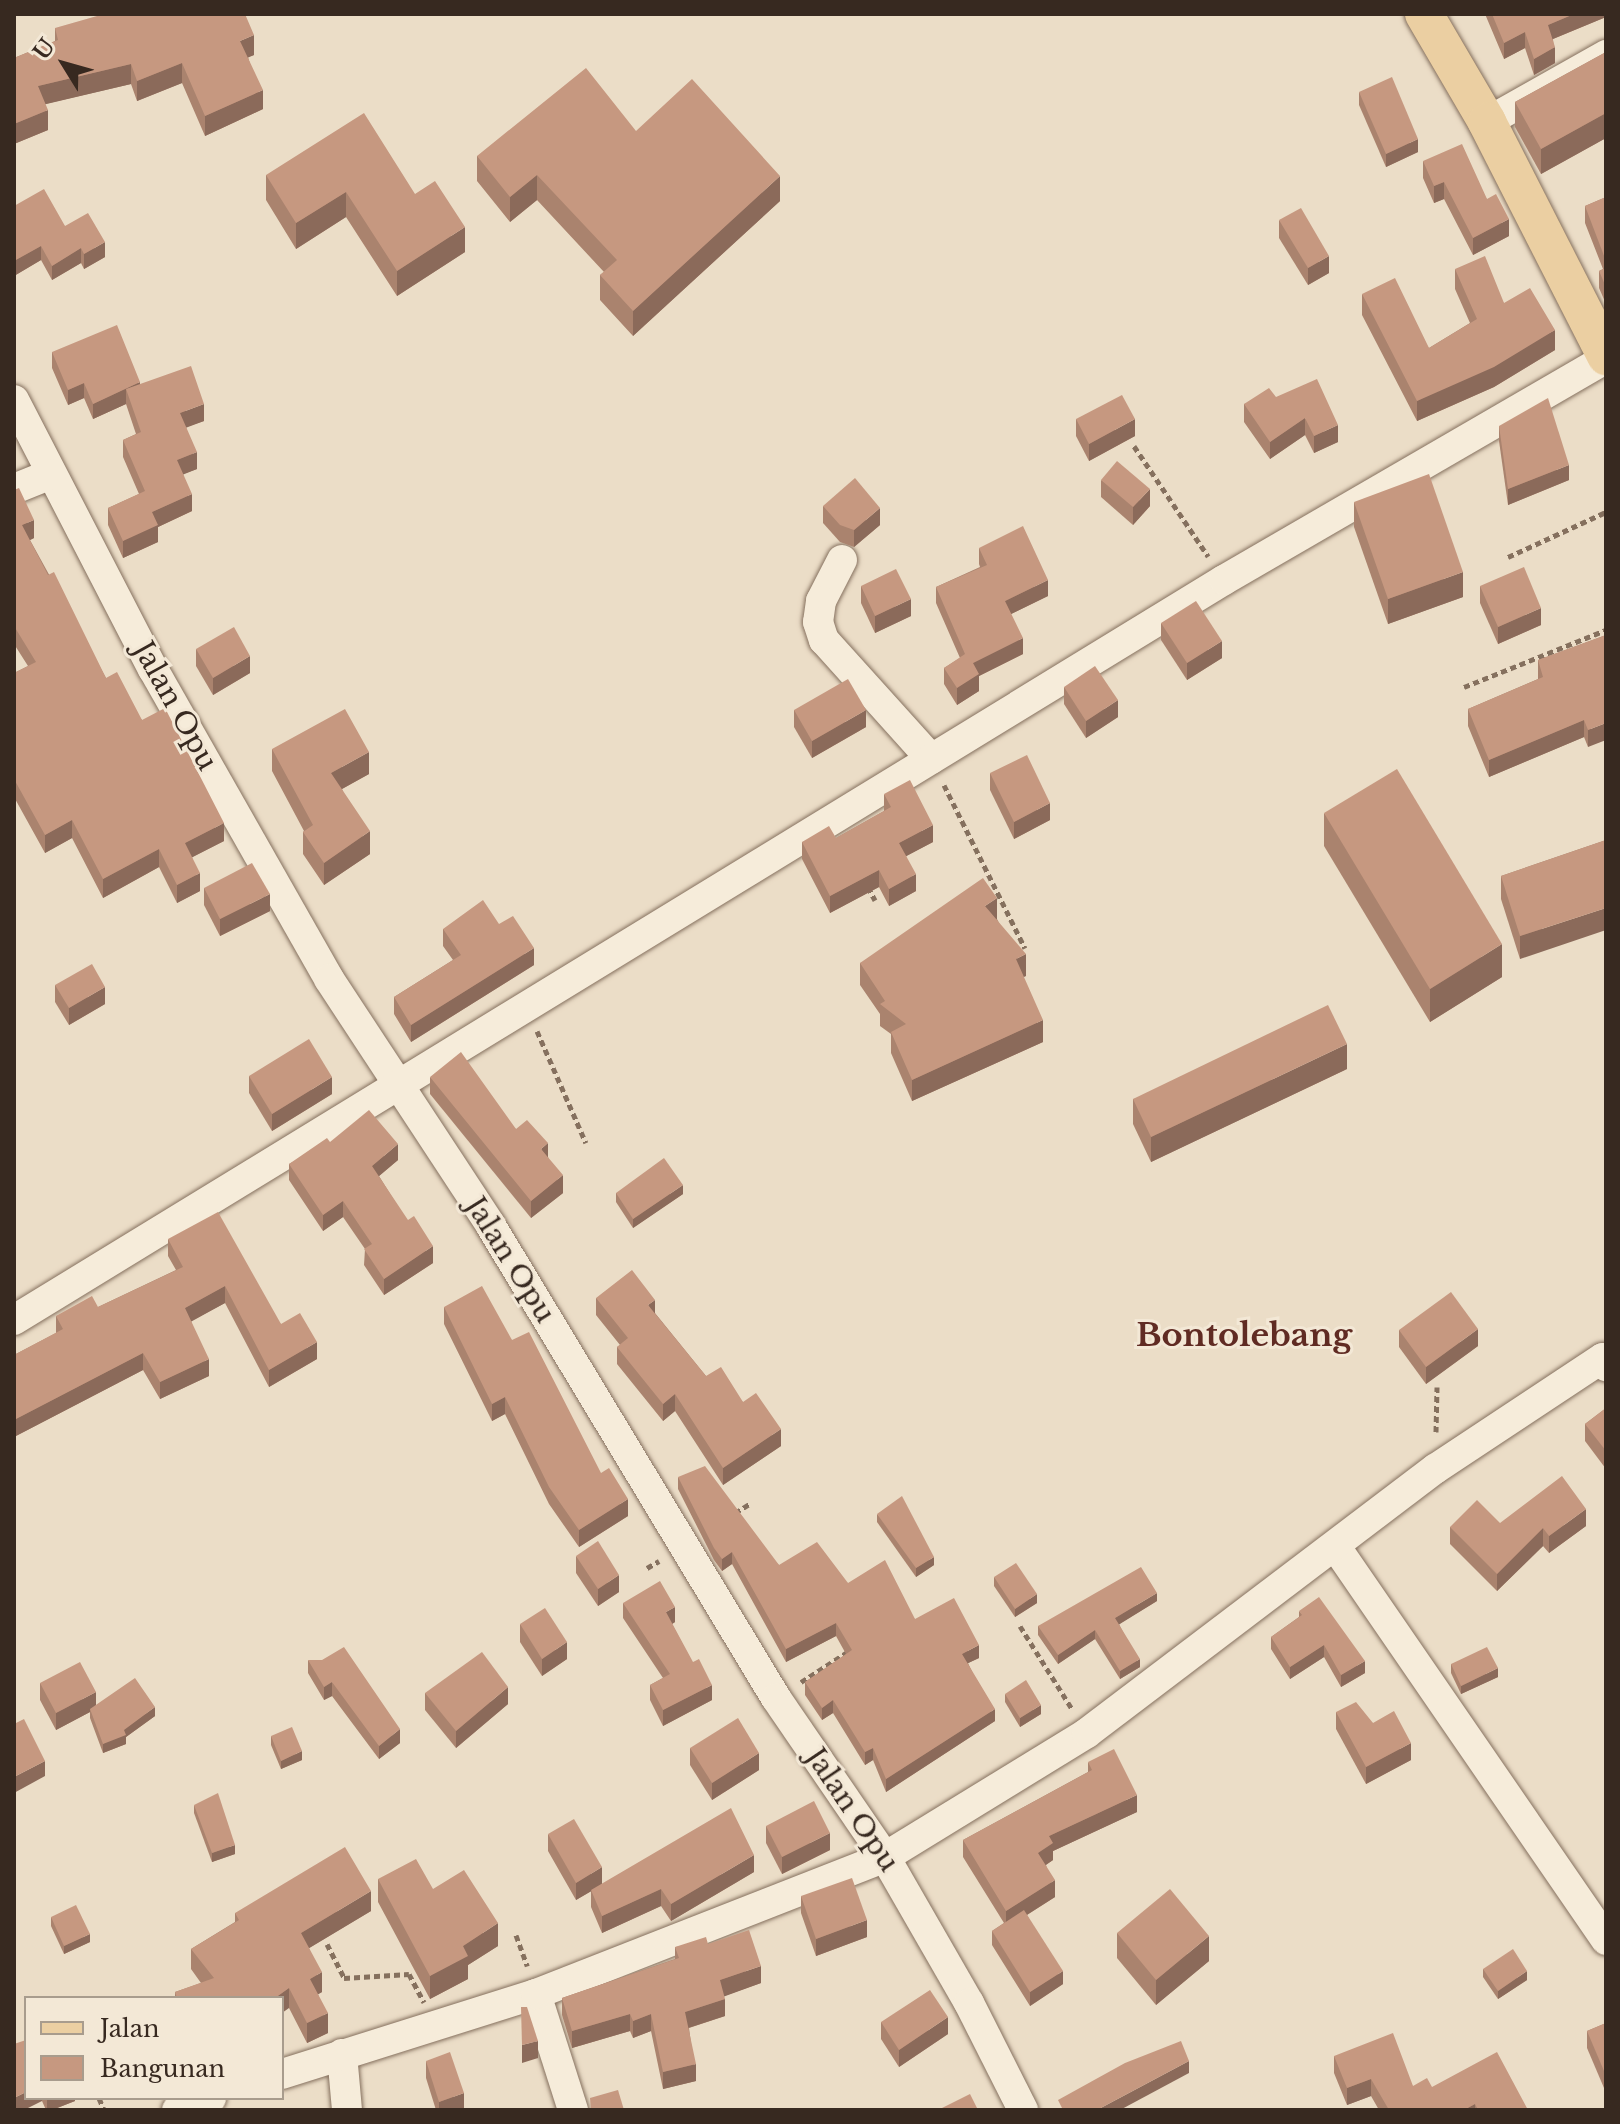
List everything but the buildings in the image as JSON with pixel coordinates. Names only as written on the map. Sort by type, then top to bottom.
[{"type":"main road","points":[[1424,14],[1487,122],[1606,357]]},
{"type":"street","points":[[1487,122],[1606,55]]},
{"type":"street","points":[[14,1320],[526,1004],[1224,580],[1606,357]]},
{"type":"street","name":"Jalan Opu","points":[[14,400],[239,823],[397,1085],[491,1226],[776,1698],[885,1857],[969,2003],[1023,2110]]},
{"type":"street","points":[[14,489],[51,474]]},
{"type":"street","points":[[842,560],[821,601],[818,622],[824,640],[931,759]]},
{"type":"street","points":[[284,2073],[536,1994],[885,1857],[1087,1733],[1435,1469],[1605,1360]]},
{"type":"street","points":[[1336,1547],[1606,1940]]},
{"type":"street","points":[[536,1994],[573,2110]]},
{"type":"street","points":[[342,2054],[347,2110]]},
{"type":"street","points":[[177,2110],[205,2100]]},
{"type":"path","points":[[1134,446],[1224,580]]},
{"type":"path","points":[[1508,557],[1606,512]]},
{"type":"path","points":[[1464,687],[1606,630]]},
{"type":"path","points":[[931,759],[1025,948]]},
{"type":"path","points":[[861,872],[875,900]]},
{"type":"path","points":[[526,1004],[586,1143]]},
{"type":"path","points":[[1435,1469],[1437,1387]]},
{"type":"path","points":[[1020,1626],[1087,1733]]},
{"type":"path","points":[[776,1698],[852,1649]]},
{"type":"path","points":[[327,1944],[344,1978],[409,1974],[436,2024]]},
{"type":"district","name":"Bontolebang","points":[[1244,1335]]}]
